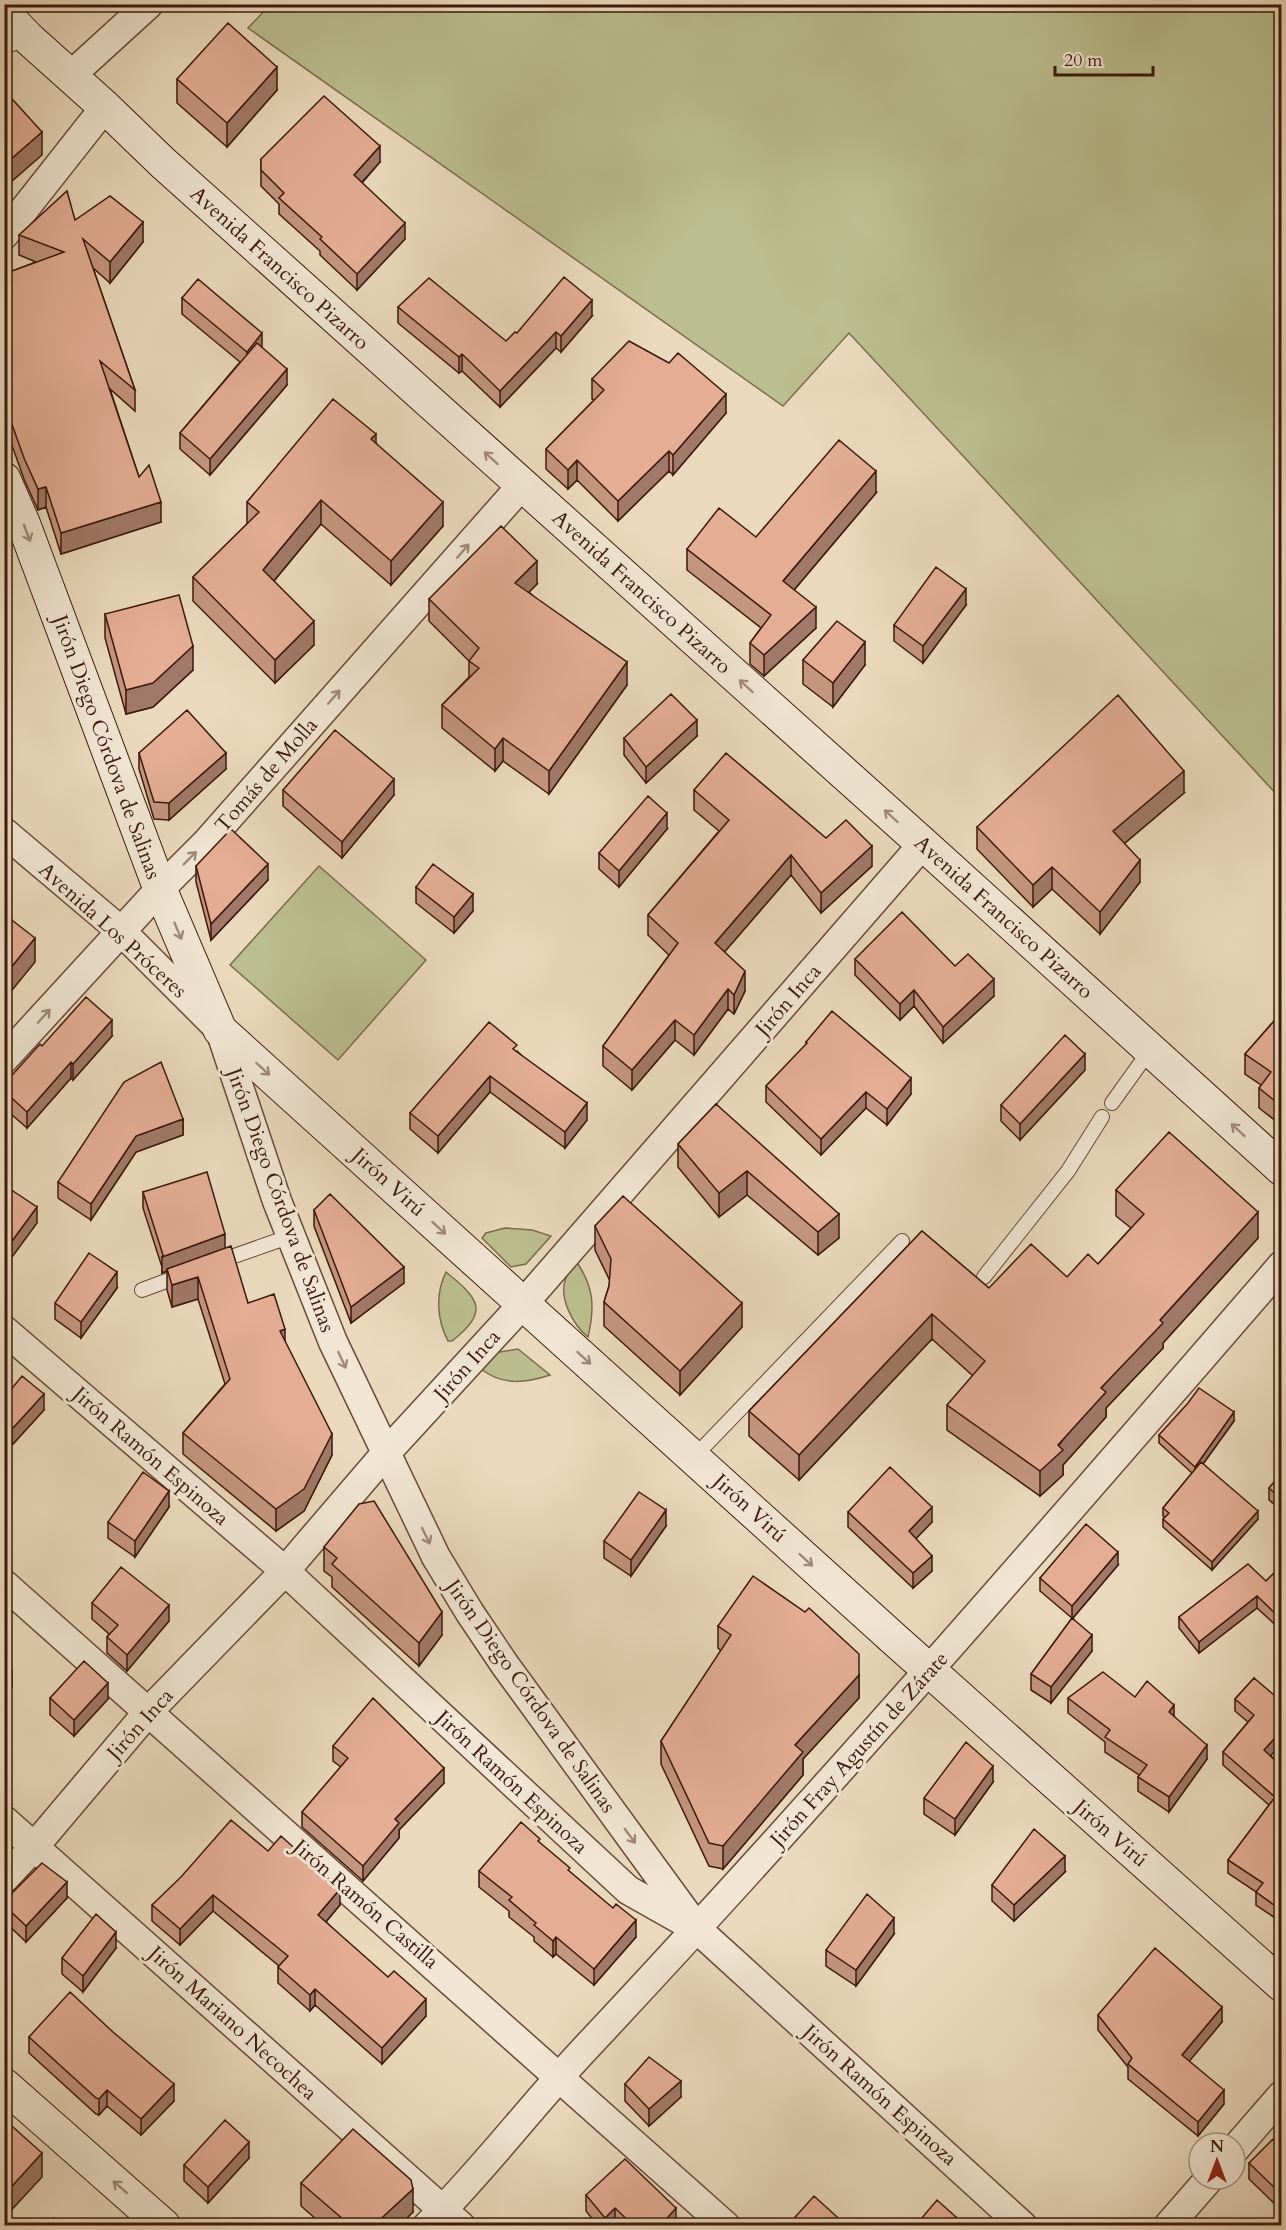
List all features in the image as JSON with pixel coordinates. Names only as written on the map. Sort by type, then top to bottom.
[{"type":"main road","name":"Avenida Francisco Pizarro","points":[[4,13],[16,43],[69,77],[105,107],[162,162],[923,844],[1281,1169]]},
{"type":"main road","name":"Jirón Diego Córdova de Salinas","points":[[4,479],[24,525],[160,889],[220,1030]]},
{"type":"main road","name":"Jirón Virú","points":[[220,1030],[929,1671],[1281,1985]]},
{"type":"main road","points":[[4,2085],[164,2226]]},
{"type":"street","points":[[69,77],[149,4]]},
{"type":"street","points":[[4,235],[105,107]]},
{"type":"street","name":"Tomás de Molla","points":[[4,1059],[160,889],[206,843],[522,485]]},
{"type":"street","name":"Avenida Los Próceres","points":[[4,832],[121,931],[220,1030]]},
{"type":"street","name":"Jirón Inca","points":[[4,1879],[34,1847],[148,1712],[285,1571],[386,1453],[523,1304],[923,844]]},
{"type":"street","name":"Jirón Diego Córdova de Salinas","points":[[220,1030],[277,1201],[333,1342],[436,1557],[504,1665],[698,1929]]},
{"type":"street","name":"Jirón Fray Agustín de Zárate","points":[[444,2220],[560,2076],[698,1929],[929,1671],[1281,1265]]},
{"type":"street","name":"Jirón Ramón Espinoza","points":[[4,1330],[285,1571],[628,1890],[698,1929],[1023,2226]]},
{"type":"street","name":"Jirón Ramón Castilla","points":[[4,1584],[726,2226]]},
{"type":"street","name":"Jirón Mariano Necochea","points":[[4,1820],[444,2220]]},
{"type":"street","points":[[1247,2135],[1281,2095]]},
{"type":"street","points":[[1168,2226],[1199,2191]]},
{"type":"lane","points":[[1112,1103],[1150,1050]]},
{"type":"lane","points":[[984,1276],[1068,1172],[1102,1117]]},
{"type":"lane","points":[[142,1290],[291,1236]]},
{"type":"lane","points":[[694,1457],[902,1241]]},
{"type":"green space","points":[[270,5],[1281,5],[1281,799],[849,333],[783,406],[248,28]]},
{"type":"green space","points":[[319,866],[426,960],[338,1060],[230,965]]},
{"type":"green space","points":[[505,1228],[532,1230],[551,1236],[526,1264],[511,1267],[482,1238],[486,1233]]},
{"type":"green space","points":[[576,1261],[590,1289],[592,1316],[588,1337],[572,1318],[565,1302],[564,1285]]},
{"type":"green space","points":[[446,1272],[466,1290],[476,1305],[476,1313],[472,1321],[452,1341],[448,1341],[444,1333],[439,1307],[440,1289]]},
{"type":"green space","points":[[518,1349],[550,1375],[532,1380],[515,1381],[498,1378],[481,1369],[494,1353]]},
{"type":"building","points":[[228,23],[277,67],[227,123],[177,79]]},
{"type":"building","points":[[4,90],[42,132],[4,165]]},
{"type":"building","points":[[324,96],[380,146],[354,175],[405,223],[357,274],[320,239],[322,237],[279,198],[284,193],[261,170],[261,159]]},
{"type":"building","points":[[67,191],[75,220],[110,196],[143,222],[110,262],[83,239],[135,390],[100,361],[139,477],[149,465],[161,502],[61,533],[46,487],[38,489],[4,402],[4,274],[64,252],[19,235]]},
{"type":"building","points":[[564,277],[592,300],[561,336],[556,332],[500,391],[462,354],[459,357],[398,307],[429,278],[506,341],[515,332],[517,333]]},
{"type":"building","points":[[198,279],[262,333],[247,352],[182,298]]},
{"type":"building","points":[[629,341],[669,363],[678,353],[726,394],[673,455],[669,451],[618,501],[577,460],[568,470],[546,449],[604,390],[592,379]]},
{"type":"building","points":[[257,343],[287,369],[210,459],[180,433]]},
{"type":"building","points":[[333,399],[376,434],[371,439],[443,502],[391,561],[321,500],[263,570],[314,621],[275,660],[193,577],[259,512],[247,502]]},
{"type":"building","points":[[839,440],[876,471],[783,581],[816,607],[764,655],[750,643],[771,615],[687,549],[719,508],[756,537]]},
{"type":"building","points":[[501,526],[537,561],[515,583],[627,662],[549,771],[503,738],[495,749],[442,705],[479,668],[469,661],[479,648],[429,599]]},
{"type":"building","points":[[936,567],[966,589],[923,646],[894,625]]},
{"type":"building","points":[[179,595],[193,646],[153,683],[126,690],[105,614]]},
{"type":"building","points":[[837,621],[865,642],[833,683],[803,660]]},
{"type":"building","points":[[671,694],[697,720],[646,767],[624,738]]},
{"type":"building","points":[[1118,695],[1184,771],[1113,831],[1140,860],[1100,912],[1052,867],[1033,885],[977,827]]},
{"type":"building","points":[[187,710],[226,753],[169,803],[154,802],[139,753]]},
{"type":"building","points":[[335,730],[394,779],[342,842],[283,790]]},
{"type":"building","points":[[726,753],[826,838],[846,820],[872,846],[821,893],[791,855],[715,943],[745,971],[734,995],[728,989],[694,1035],[675,1020],[632,1070],[603,1046],[678,943],[648,915],[729,820],[694,790]]},
{"type":"building","points":[[648,796],[667,813],[619,871],[599,853]]},
{"type":"building","points":[[231,829],[268,864],[211,924],[196,866]]},
{"type":"building","points":[[433,864],[473,894],[454,917],[416,887]]},
{"type":"building","points":[[902,912],[955,966],[968,954],[994,979],[943,1027],[914,990],[900,1004],[855,959]]},
{"type":"building","points":[[4,914],[35,938],[4,976]]},
{"type":"building","points":[[86,997],[112,1020],[27,1112],[4,1091],[4,1084]]},
{"type":"building","points":[[832,1011],[911,1078],[887,1109],[866,1092],[821,1139],[766,1086],[807,1043]]},
{"type":"building","points":[[1281,1013],[1281,1106],[1259,1088],[1271,1072],[1245,1054]]},
{"type":"building","points":[[489,1022],[517,1045],[513,1049],[587,1103],[565,1132],[490,1076],[438,1136],[410,1113]]},
{"type":"building","points":[[1065,1035],[1085,1054],[1020,1124],[1001,1105]]},
{"type":"building","points":[[161,1062],[183,1119],[136,1136],[91,1204],[58,1182],[124,1082]]},
{"type":"building","points":[[716,1104],[839,1214],[818,1232],[747,1171],[719,1193],[678,1144]]},
{"type":"building","points":[[1169,1132],[1258,1212],[1160,1320],[1163,1323],[1101,1388],[1106,1392],[1058,1445],[1063,1450],[1040,1471],[947,1405],[985,1361],[932,1314],[799,1455],[749,1411],[922,1231],[989,1288],[1031,1244],[1067,1277],[1088,1254],[1098,1264],[1144,1214],[1116,1190]]},
{"type":"building","points":[[207,1172],[225,1234],[162,1257],[143,1192]]},
{"type":"building","points":[[4,1185],[37,1207],[4,1252]]},
{"type":"building","points":[[330,1194],[404,1267],[351,1307],[314,1210]]},
{"type":"building","points":[[623,1196],[742,1303],[680,1371],[604,1302],[609,1286],[611,1259],[595,1226]]},
{"type":"building","points":[[231,1246],[248,1303],[274,1294],[285,1329],[280,1331],[332,1434],[304,1489],[276,1509],[183,1433],[230,1379],[198,1277],[172,1285],[167,1269]]},
{"type":"building","points":[[89,1253],[117,1272],[81,1322],[55,1303]]},
{"type":"building","points":[[22,1376],[44,1394],[12,1429],[4,1425],[4,1398]]},
{"type":"building","points":[[1199,1388],[1234,1412],[1195,1467],[1159,1435]]},
{"type":"building","points":[[1201,1462],[1258,1511],[1212,1562],[1163,1519],[1169,1513],[1163,1508]]},
{"type":"building","points":[[890,1467],[932,1507],[909,1531],[932,1556],[913,1573],[848,1512]]},
{"type":"building","points":[[143,1472],[169,1491],[135,1541],[108,1522]]},
{"type":"building","points":[[1281,1474],[1281,1499],[1269,1488]]},
{"type":"building","points":[[639,1492],[666,1510],[631,1560],[604,1541]]},
{"type":"building","points":[[374,1501],[442,1612],[419,1643],[332,1564],[337,1558],[324,1547],[359,1504]]},
{"type":"building","points":[[1086,1524],[1118,1552],[1072,1606],[1040,1578]]},
{"type":"building","points":[[1248,1564],[1266,1581],[1281,1566],[1281,1619],[1257,1596],[1199,1642],[1179,1617]]},
{"type":"building","points":[[121,1567],[169,1605],[127,1655],[107,1637],[118,1625],[92,1603]]},
{"type":"building","points":[[753,1576],[805,1612],[809,1608],[859,1654],[859,1675],[795,1745],[803,1752],[723,1846],[709,1843],[661,1741],[731,1635],[718,1626]]},
{"type":"building","points":[[1072,1618],[1092,1635],[1051,1687],[1031,1674]]},
{"type":"building","points":[[84,1661],[108,1683],[74,1720],[50,1698]]},
{"type":"building","points":[[4,1666],[12,1671],[4,1682]]},
{"type":"building","points":[[1103,1672],[1135,1697],[1147,1681],[1174,1705],[1169,1712],[1207,1745],[1169,1797],[1138,1777],[1147,1765],[1105,1737],[1110,1730],[1068,1698]]},
{"type":"building","points":[[1254,1678],[1281,1701],[1281,1731],[1264,1750],[1281,1766],[1281,1910],[1256,1892],[1263,1883],[1228,1860],[1275,1797],[1223,1752],[1254,1715],[1235,1699]]},
{"type":"building","points":[[373,1698],[444,1768],[395,1819],[399,1823],[363,1866],[302,1812],[348,1758],[333,1746]]},
{"type":"building","points":[[966,1742],[993,1766],[955,1819],[924,1798]]},
{"type":"building","points":[[231,1820],[268,1851],[281,1836],[340,1889],[318,1915],[388,1977],[394,1971],[426,1999],[382,2048],[315,1989],[310,1995],[278,1967],[288,1956],[213,1895],[180,1929],[152,1905],[181,1877]]},
{"type":"building","points":[[521,1822],[540,1839],[538,1841],[570,1868],[568,1870],[613,1908],[616,1904],[636,1920],[594,1969],[556,1937],[553,1941],[534,1925],[536,1923],[509,1900],[512,1897],[479,1871]]},
{"type":"building","points":[[1034,1829],[1065,1856],[1014,1905],[992,1885]]},
{"type":"building","points":[[42,1863],[67,1882],[26,1926],[4,1905],[4,1901]]},
{"type":"building","points":[[867,1894],[894,1918],[856,1970],[826,1950]]},
{"type":"building","points":[[96,1914],[116,1932],[83,1976],[62,1958]]},
{"type":"building","points":[[1155,1948],[1222,2007],[1182,2055],[1224,2090],[1198,2122],[1128,2064],[1132,2058],[1098,2015]]},
{"type":"building","points":[[70,1992],[174,2084],[141,2119],[107,2090],[99,2099],[96,2098],[29,2037]]},
{"type":"building","points":[[649,2057],[681,2081],[649,2109],[625,2084]]},
{"type":"building","points":[[4,2119],[42,2153],[4,2195]]},
{"type":"building","points":[[225,2120],[249,2142],[208,2187],[184,2165]]},
{"type":"building","points":[[353,2129],[411,2180],[413,2189],[373,2226],[351,2226],[301,2183]]},
{"type":"building","points":[[1273,2139],[1281,2147],[1281,2194],[1249,2163]]},
{"type":"building","points":[[625,2159],[676,2208],[660,2226],[634,2226],[615,2208],[605,2218],[586,2195]]},
{"type":"building","points":[[814,2196],[847,2226],[787,2226]]},
{"type":"building","points":[[937,2200],[966,2226],[915,2226]]},
{"type":"building","points":[[54,2218],[63,2226],[48,2226]]},
{"type":"building","points":[[1204,2220],[1211,2226],[1199,2226]]}]
